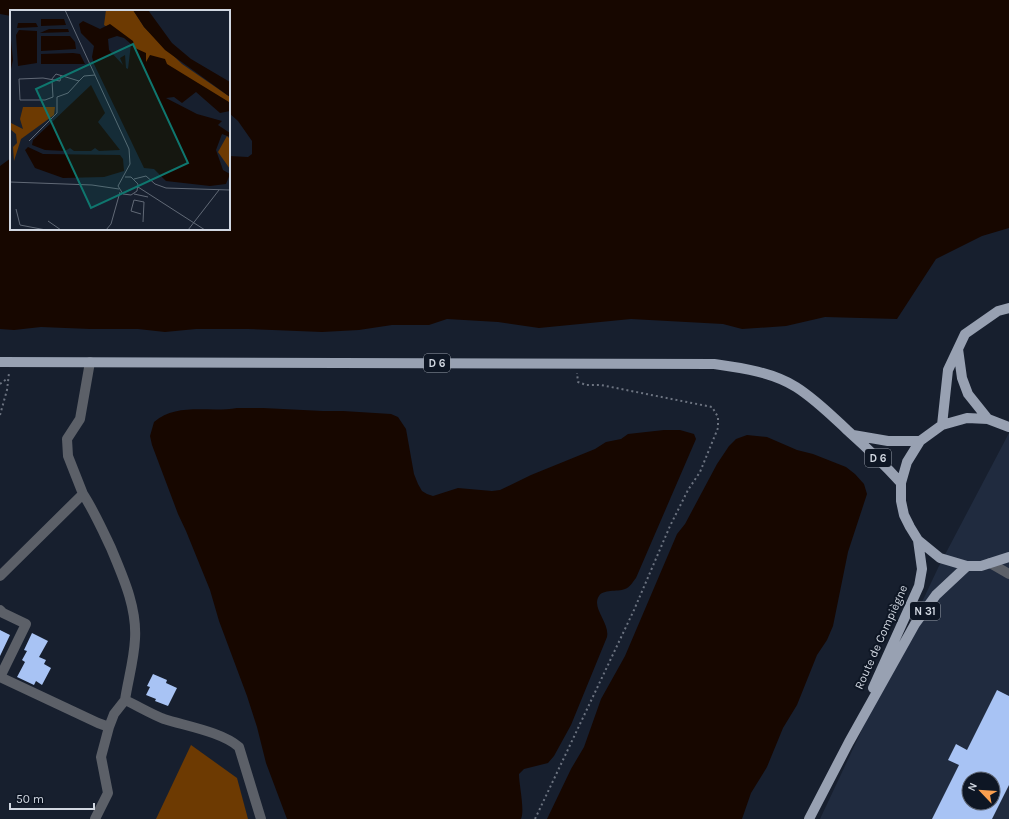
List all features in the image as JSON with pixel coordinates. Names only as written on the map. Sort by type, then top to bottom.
[{"type":"main road","points":[[942,425],[948,370],[965,334],[998,311],[1009,308]]},
{"type":"main road","points":[[958,348],[962,378],[968,394],[988,419]]},
{"type":"main road","name":"D 6","points":[[0,362],[714,364],[744,368],[796,386],[822,406],[881,461],[901,484]]},
{"type":"main road","points":[[1009,427],[988,419],[967,418],[942,425],[920,441],[907,462],[901,484],[901,501],[904,515],[918,540],[940,558],[966,566],[981,566],[1009,556]]},
{"type":"main road","name":"D 6","points":[[853,435],[888,441],[920,441]]},
{"type":"main road","name":"Route de Compiègne","points":[[849,742],[919,586],[922,569],[918,540]]},
{"type":"main road","name":"Route de Compiègne","points":[[809,819],[849,742],[915,624],[936,594],[966,566]]},
{"type":"street","points":[[90,362],[80,419],[67,438],[68,456],[83,494],[94,511],[126,583],[132,605],[135,628],[135,640],[125,700],[114,714],[101,757],[108,793],[95,819]]},
{"type":"street","points":[[0,576],[83,494]]},
{"type":"street","points":[[990,564],[1009,574]]},
{"type":"street","points":[[0,610],[3,613],[26,624],[0,677],[109,727]]},
{"type":"street","points":[[125,700],[162,718],[207,731],[234,742],[239,747],[261,819]]},
{"type":"path","points":[[535,819],[634,610],[670,526],[688,490],[700,472],[718,428],[718,417],[712,407],[601,385],[586,386],[578,382],[576,376],[578,364]]},
{"type":"path","points":[[0,384],[8,378],[7,390],[0,415]]},
{"type":"shaded area","points":[[0,0],[1009,0],[1009,228],[982,236],[936,259],[897,319],[825,317],[786,326],[742,329],[723,324],[631,319],[539,328],[498,322],[447,319],[429,325],[392,325],[359,330],[322,332],[248,329],[196,329],[165,332],[138,329],[41,327],[14,330],[0,329],[0,166],[10,159],[10,230],[230,230],[230,156],[248,157],[252,154],[252,141],[238,121],[230,114],[230,10],[10,10],[10,16],[0,14]]},
{"type":"shaded area","points":[[237,408],[343,411],[391,414],[398,417],[406,429],[414,474],[418,484],[422,491],[433,496],[458,488],[492,491],[500,490],[531,475],[595,449],[606,442],[621,439],[628,434],[664,430],[680,430],[694,434],[696,439],[636,578],[627,588],[604,592],[599,596],[597,606],[606,626],[607,637],[571,725],[554,756],[548,763],[524,769],[519,774],[522,804],[521,819],[287,819],[266,763],[247,696],[219,621],[210,590],[178,514],[150,436],[154,422],[173,412],[194,409]]},
{"type":"shaded area","points":[[1009,433],[1009,819],[820,819],[938,568]]},
{"type":"shaded area","points":[[747,435],[767,437],[797,450],[813,454],[846,467],[864,484],[867,494],[848,552],[833,626],[827,640],[817,655],[797,705],[783,728],[767,767],[751,793],[742,819],[547,819],[571,769],[584,747],[601,699],[625,656],[677,534],[685,524],[717,464],[729,446],[736,439]]},
{"type":"shaded area","points":[[191,745],[237,778],[248,819],[156,819]]},
{"type":"building","points":[[0,630],[10,635],[0,656]]},
{"type":"building","points":[[32,633],[48,641],[39,657],[46,660],[44,664],[51,668],[42,685],[36,681],[34,685],[17,677],[25,662],[22,660],[27,651],[24,650]]},
{"type":"building","points":[[153,674],[167,680],[166,683],[177,688],[168,706],[155,701],[156,699],[146,695],[150,687],[147,686]]},
{"type":"building","points":[[997,690],[1009,696],[1009,785],[1001,801],[1001,771],[961,771],[961,811],[996,811],[992,819],[932,819],[959,765],[948,760],[956,744],[967,750]]}]
